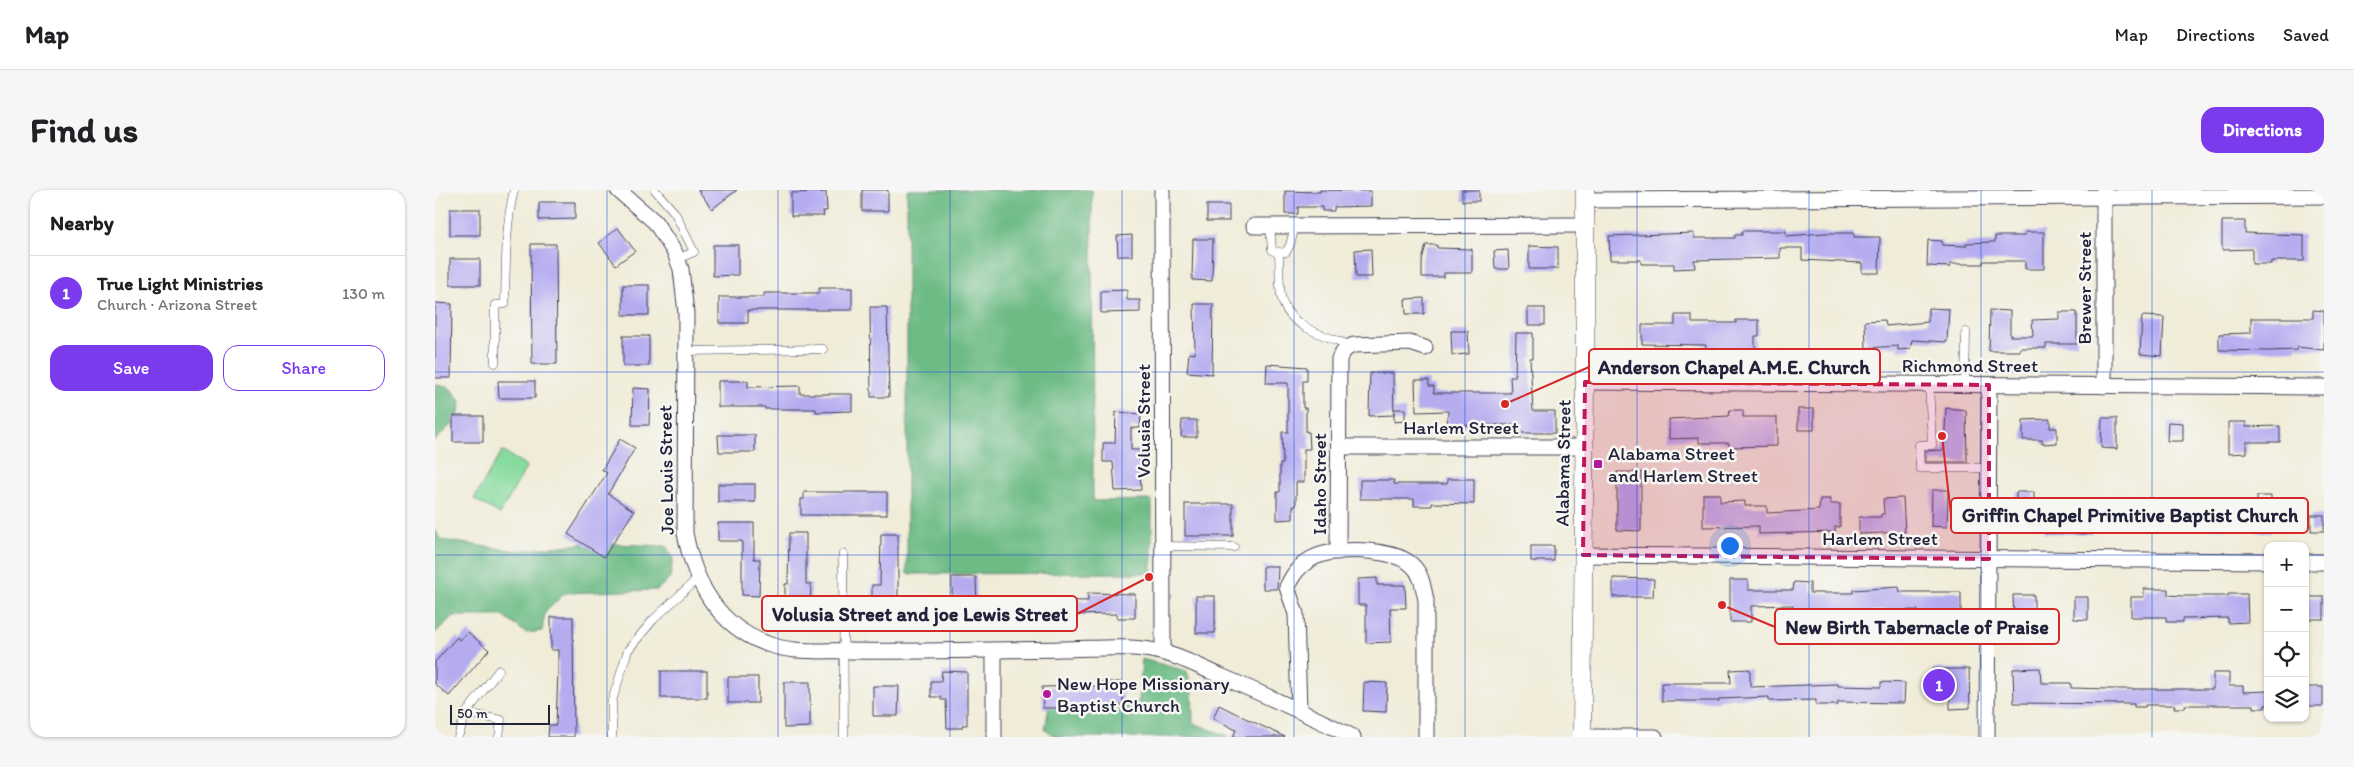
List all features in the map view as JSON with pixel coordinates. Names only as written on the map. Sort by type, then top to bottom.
[{"type":"street","name":"Joe Louis Street","points":[[618,190],[655,222],[668,240],[677,259],[684,288],[686,351],[685,533],[689,555],[698,578],[715,606],[734,625],[749,636],[766,644],[787,649],[843,651],[1125,649],[1163,652],[1299,710],[1353,737]]},
{"type":"street","name":"Volusia Street","points":[[1162,190],[1163,652]]},
{"type":"street","points":[[1585,195],[2104,194],[2324,196]]},
{"type":"street","name":"Brewer Street","points":[[2104,194],[2104,386]]},
{"type":"street","name":"Alabama Street","points":[[1582,737],[1585,195]]},
{"type":"street","points":[[1254,226],[1585,225]]},
{"type":"street","points":[[1349,346],[1410,343],[1425,348]]},
{"type":"street","name":"Idaho Street","points":[[1349,346],[1339,359],[1338,552],[1385,553],[1406,559],[1417,571],[1426,600],[1426,737]]},
{"type":"street","name":"Richmond Street","points":[[1585,382],[2324,387]]},
{"type":"street","points":[[1987,737],[1989,385]]},
{"type":"street","name":"Harlem Street","points":[[1339,447],[1584,447]]},
{"type":"street","points":[[1299,710],[1297,614],[1287,587],[1293,573],[1313,558],[1338,552]]},
{"type":"street","name":"Harlem Street","points":[[1583,555],[2264,561]]},
{"type":"street","points":[[2309,562],[2324,562]]},
{"type":"street","points":[[994,650],[994,737]]},
{"type":"street","points":[[1582,737],[1655,737]]},
{"type":"lane","points":[[495,363],[495,305],[505,304],[508,212],[514,190]]},
{"type":"lane","points":[[655,190],[675,213],[694,252],[677,259]]},
{"type":"lane","points":[[1270,226],[1272,250],[1286,252],[1295,226]]},
{"type":"lane","points":[[1279,252],[1282,302],[1290,316],[1308,329],[1349,346]]},
{"type":"lane","points":[[1965,385],[1966,332]]},
{"type":"lane","points":[[686,351],[823,349]]},
{"type":"lane","points":[[1929,384],[1932,445],[1919,445],[1920,468],[1989,468]]},
{"type":"lane","points":[[1163,546],[1234,547]]},
{"type":"lane","points":[[843,554],[844,737]]},
{"type":"lane","points":[[612,737],[612,701],[629,650],[653,620],[698,578]]},
{"type":"lane","points":[[459,737],[466,713],[499,670]]},
{"type":"lane","points":[[466,713],[501,720],[499,737]]},
{"type":"highlighted area","points":[[1585,382],[1989,385],[1989,559],[1583,555]]},
{"type":"green space","points":[[907,190],[1092,190],[1093,501],[1152,500],[1152,573],[907,574]]},
{"type":"green space","points":[[435,384],[450,388],[461,401],[458,418],[435,441]]},
{"type":"green space","points":[[502,451],[527,466],[500,514],[474,499]]},
{"type":"green space","points":[[435,530],[441,540],[516,551],[589,543],[666,546],[673,558],[670,578],[657,590],[565,593],[545,613],[542,631],[526,633],[503,616],[453,616],[435,633]]},
{"type":"green space","points":[[1142,659],[1187,671],[1192,688],[1193,723],[1231,737],[1056,737],[1045,730],[1049,706],[1118,710],[1139,701]]},
{"type":"building","points":[[698,190],[737,190],[712,209]]},
{"type":"building","points":[[862,190],[888,190],[888,211],[862,211]]},
{"type":"building","points":[[1320,190],[1371,191],[1371,206],[1334,207],[1334,211],[1322,211],[1322,207],[1298,207],[1298,214],[1285,214],[1285,191],[1320,192]]},
{"type":"building","points":[[1462,190],[1479,190],[1479,201],[1462,201]]},
{"type":"building","points":[[826,192],[827,211],[823,211],[824,216],[791,216],[791,193]]},
{"type":"building","points":[[539,202],[575,202],[575,219],[539,220]]},
{"type":"building","points":[[1207,205],[1229,205],[1229,221],[1207,221]]},
{"type":"building","points":[[450,209],[480,209],[480,235],[450,235]]},
{"type":"building","points":[[2222,221],[2245,221],[2245,233],[2304,235],[2304,261],[2271,261],[2271,264],[2252,264],[2252,249],[2222,250]]},
{"type":"building","points":[[618,228],[635,251],[616,265],[599,243]]},
{"type":"building","points":[[1742,231],[1786,231],[1786,236],[1854,233],[1854,237],[1880,237],[1879,273],[1862,273],[1862,263],[1802,260],[1802,248],[1780,248],[1780,258],[1694,260],[1695,268],[1674,269],[1674,264],[1641,264],[1641,260],[1610,260],[1609,236],[1694,233],[1694,238],[1735,238],[1735,235],[1742,235]]},
{"type":"building","points":[[2025,232],[2044,232],[2044,269],[2025,269],[2025,261],[1983,261],[1983,264],[1950,264],[1950,267],[1927,266],[1928,240],[1942,241],[1942,245],[1966,246],[1966,243],[1995,242],[1995,236],[2025,236]]},
{"type":"building","points":[[1132,235],[1132,256],[1118,256],[1117,236]]},
{"type":"building","points":[[1193,239],[1213,239],[1212,281],[1192,280]]},
{"type":"building","points":[[531,244],[556,244],[557,364],[532,364]]},
{"type":"building","points":[[713,245],[738,245],[738,275],[713,276]]},
{"type":"building","points":[[1426,245],[1437,245],[1437,248],[1472,249],[1472,273],[1444,273],[1444,277],[1422,277],[1422,261]]},
{"type":"building","points":[[1529,246],[1558,247],[1558,269],[1529,269]]},
{"type":"building","points":[[1371,249],[1372,277],[1356,277],[1355,250]]},
{"type":"building","points":[[1508,250],[1509,269],[1495,269],[1494,251]]},
{"type":"building","points":[[450,259],[480,259],[480,285],[450,285]]},
{"type":"building","points":[[623,285],[649,285],[649,315],[623,315]]},
{"type":"building","points":[[819,288],[852,288],[852,310],[748,310],[748,323],[719,323],[719,297],[764,297],[764,293],[819,293]]},
{"type":"building","points":[[1127,290],[1127,300],[1140,300],[1140,312],[1101,313],[1101,291]]},
{"type":"building","points":[[1424,298],[1424,314],[1406,314],[1405,299]]},
{"type":"building","points":[[435,303],[452,304],[451,378],[435,378]]},
{"type":"building","points":[[1194,304],[1213,304],[1212,374],[1187,372],[1189,353],[1195,354]]},
{"type":"building","points":[[870,307],[887,307],[889,397],[871,397]]},
{"type":"building","points":[[1528,308],[1545,308],[1545,325],[1528,325]]},
{"type":"building","points":[[1928,308],[1949,309],[1947,342],[1912,340],[1910,349],[1898,350],[1898,346],[1866,348],[1865,321],[1885,320],[1886,326],[1928,322]]},
{"type":"building","points":[[1990,310],[2010,311],[2010,336],[2033,336],[2032,320],[2059,319],[2059,312],[2077,312],[2077,344],[2046,344],[2046,348],[2020,348],[2020,351],[1989,351]]},
{"type":"building","points":[[2313,310],[2324,311],[2324,350],[2297,347],[2297,350],[2219,350],[2219,334],[2251,333],[2251,318],[2313,318]]},
{"type":"building","points":[[1675,315],[1692,315],[1692,323],[1736,323],[1736,320],[1759,320],[1759,336],[1755,336],[1755,350],[1705,352],[1706,345],[1642,344],[1642,325],[1675,325]]},
{"type":"building","points":[[2142,316],[2164,317],[2162,356],[2140,354]]},
{"type":"building","points":[[1451,331],[1468,331],[1469,354],[1452,355]]},
{"type":"building","points":[[1516,333],[1533,333],[1533,358],[1530,358],[1533,411],[1555,411],[1555,433],[1519,433],[1519,425],[1447,425],[1448,411],[1416,412],[1415,380],[1429,380],[1429,386],[1434,386],[1434,393],[1511,393],[1510,377],[1515,377]]},
{"type":"building","points":[[623,336],[649,336],[649,366],[623,366]]},
{"type":"building","points":[[1267,364],[1307,367],[1307,381],[1303,381],[1303,408],[1306,408],[1306,432],[1309,432],[1310,449],[1304,449],[1304,482],[1296,482],[1296,506],[1293,506],[1293,519],[1277,520],[1280,464],[1283,464],[1282,432],[1288,432],[1288,383],[1266,383]]},
{"type":"building","points":[[1370,373],[1393,373],[1394,415],[1369,416]]},
{"type":"building","points":[[498,381],[535,381],[535,398],[499,398]]},
{"type":"building","points":[[718,381],[748,381],[748,387],[800,386],[800,394],[852,394],[852,411],[816,412],[816,409],[718,407]]},
{"type":"building","points":[[633,388],[650,389],[649,425],[632,425]]},
{"type":"building","points":[[1946,408],[1966,410],[1967,462],[1925,462],[1925,451],[1944,450]]},
{"type":"building","points":[[1394,409],[1405,409],[1405,421],[1394,422]]},
{"type":"building","points":[[1798,409],[1814,409],[1814,430],[1798,430]]},
{"type":"building","points":[[1730,410],[1743,410],[1743,417],[1777,417],[1777,446],[1729,447],[1729,443],[1699,443],[1699,438],[1669,439],[1669,419],[1729,416]]},
{"type":"building","points":[[1116,412],[1141,414],[1140,428],[1131,428],[1131,450],[1139,450],[1141,490],[1115,491],[1113,462],[1103,462],[1103,443],[1115,443]]},
{"type":"building","points":[[453,416],[483,416],[483,442],[453,442]]},
{"type":"building","points":[[2102,418],[2117,418],[2117,449],[2101,448]]},
{"type":"building","points":[[2050,419],[2050,428],[2057,428],[2057,443],[2042,444],[2042,440],[2023,440],[2023,420]]},
{"type":"building","points":[[1182,420],[1197,420],[1197,437],[1181,437]]},
{"type":"building","points":[[2168,422],[2183,423],[2183,441],[2167,441]]},
{"type":"building","points":[[2228,422],[2246,422],[2246,427],[2280,426],[2280,442],[2246,442],[2246,453],[2228,454]]},
{"type":"building","points":[[718,435],[755,435],[755,452],[719,452]]},
{"type":"building","points":[[620,439],[635,448],[608,494],[634,511],[604,557],[568,534],[607,473],[602,470]]},
{"type":"building","points":[[1617,472],[1641,472],[1641,531],[1617,530]]},
{"type":"building","points":[[1447,479],[1474,479],[1474,504],[1432,503],[1432,506],[1414,506],[1414,499],[1360,499],[1360,480],[1394,480],[1394,484],[1447,484]]},
{"type":"building","points":[[718,484],[755,484],[755,502],[718,502]]},
{"type":"building","points":[[1932,490],[1948,490],[1947,527],[1931,526]]},
{"type":"building","points":[[804,492],[887,492],[887,515],[801,515],[801,499],[804,499]]},
{"type":"building","points":[[2016,492],[2034,492],[2034,505],[2060,505],[2060,510],[2091,509],[2091,534],[2044,533],[2043,525],[2016,525]]},
{"type":"building","points":[[1703,494],[1720,494],[1720,502],[1745,501],[1745,506],[1767,506],[1767,513],[1819,510],[1820,499],[1830,499],[1830,504],[1840,504],[1840,527],[1835,527],[1835,532],[1759,534],[1759,526],[1703,527]]},
{"type":"building","points":[[2257,496],[2271,496],[2271,532],[2257,532],[2257,529],[2211,529],[2211,510],[2257,510]]},
{"type":"building","points":[[1903,498],[1905,532],[1859,534],[1859,517],[1881,517],[1881,514],[1884,514],[1883,499]]},
{"type":"building","points":[[1185,504],[1233,504],[1233,536],[1185,536]]},
{"type":"building","points":[[2311,515],[2324,515],[2324,531],[2311,531]]},
{"type":"building","points":[[718,523],[754,523],[754,559],[760,559],[759,596],[742,595],[742,541],[718,541]]},
{"type":"building","points":[[789,533],[806,533],[806,584],[811,584],[810,614],[785,614],[785,584],[788,584]]},
{"type":"building","points":[[881,534],[898,534],[898,615],[872,614],[872,585],[880,585]]},
{"type":"building","points":[[1531,546],[1554,546],[1554,561],[1531,561]]},
{"type":"building","points":[[1263,566],[1278,566],[1277,589],[1263,589]]},
{"type":"building","points":[[952,577],[976,577],[977,606],[957,606],[957,597],[952,597]]},
{"type":"building","points":[[1377,578],[1377,585],[1405,585],[1406,608],[1390,608],[1391,642],[1366,643],[1366,605],[1358,605],[1358,579]]},
{"type":"building","points":[[1613,578],[1654,579],[1653,597],[1613,597]]},
{"type":"building","points":[[1730,580],[1748,580],[1748,590],[1793,590],[1794,582],[1810,583],[1810,593],[1853,593],[1853,590],[1899,587],[1900,592],[1961,592],[1961,618],[1918,618],[1918,610],[1872,611],[1872,618],[1854,618],[1854,614],[1820,614],[1820,610],[1793,610],[1793,605],[1751,606],[1751,622],[1730,622]]},
{"type":"building","points":[[2144,589],[2168,589],[2168,595],[2183,596],[2247,594],[2248,622],[2228,623],[2228,618],[2183,619],[2183,622],[2166,622],[2166,617],[2131,617],[2131,597],[2144,597]]},
{"type":"building","points":[[1088,593],[1135,594],[1135,618],[1117,618],[1117,614],[1072,615],[1072,618],[1056,618],[1056,614],[1020,615],[1020,600],[1088,601]]},
{"type":"building","points":[[2013,595],[2034,595],[2034,624],[2014,624]]},
{"type":"building","points":[[1196,596],[1215,596],[1215,633],[1196,633]]},
{"type":"building","points":[[2074,597],[2088,597],[2088,620],[2074,619]]},
{"type":"building","points":[[2309,597],[2324,597],[2324,619],[2309,619]]},
{"type":"building","points":[[551,617],[573,617],[574,737],[548,737],[549,725],[556,725],[558,671],[558,650],[551,650]]},
{"type":"building","points":[[468,632],[489,650],[449,696],[435,684],[435,662],[457,637],[459,640]]},
{"type":"building","points":[[2040,668],[2041,683],[2071,683],[2071,688],[2109,689],[2213,689],[2213,673],[2229,673],[2229,686],[2243,686],[2243,692],[2264,691],[2264,708],[2254,708],[2254,705],[2185,705],[2185,708],[2174,708],[2175,705],[2134,707],[2134,704],[2014,703],[2013,669]]},
{"type":"building","points":[[1750,669],[1750,687],[1838,684],[1838,686],[1881,687],[1881,682],[1905,683],[1904,703],[1838,702],[1838,705],[1816,705],[1816,700],[1769,701],[1769,697],[1719,699],[1719,701],[1662,701],[1662,683],[1731,683],[1730,670]]},
{"type":"building","points":[[1933,669],[1969,669],[1970,708],[1950,709],[1950,686],[1933,686]]},
{"type":"building","points":[[661,671],[707,671],[707,698],[661,698]]},
{"type":"building","points":[[942,671],[967,672],[967,725],[962,725],[962,728],[947,728],[946,700],[941,700],[941,697],[931,697],[931,681],[941,681]]},
{"type":"building","points":[[728,677],[758,677],[758,703],[728,703]]},
{"type":"building","points":[[784,682],[810,682],[810,727],[784,728]]},
{"type":"building","points":[[1097,682],[1123,682],[1123,705],[1082,705],[1082,708],[1043,708],[1042,687],[1097,686]]},
{"type":"building","points":[[1364,682],[1387,683],[1386,712],[1363,711]]},
{"type":"building","points":[[873,686],[899,686],[898,716],[873,716]]},
{"type":"building","points":[[2309,687],[2323,687],[2323,706],[2309,706]]},
{"type":"building","points":[[1219,705],[1285,737],[1233,737],[1236,730],[1213,718]]},
{"type":"place","name":"Anderson Chapel A.M.E. Church","points":[[1505,404]]},
{"type":"place","name":"Griffin Chapel Primitive Baptist Church","points":[[1942,436]]},
{"type":"place","name":"Alabama Street and Harlem Street","points":[[1598,464]]},
{"type":"place","name":"Volusia Street and joe Lewis Street","points":[[1149,577]]},
{"type":"place","name":"New Birth Tabernacle of Praise","points":[[1722,605]]},
{"type":"place","name":"True Light Ministries","points":[[1939,685]]},
{"type":"place","name":"New Hope Missionary Baptist Church","points":[[1047,694]]}]
